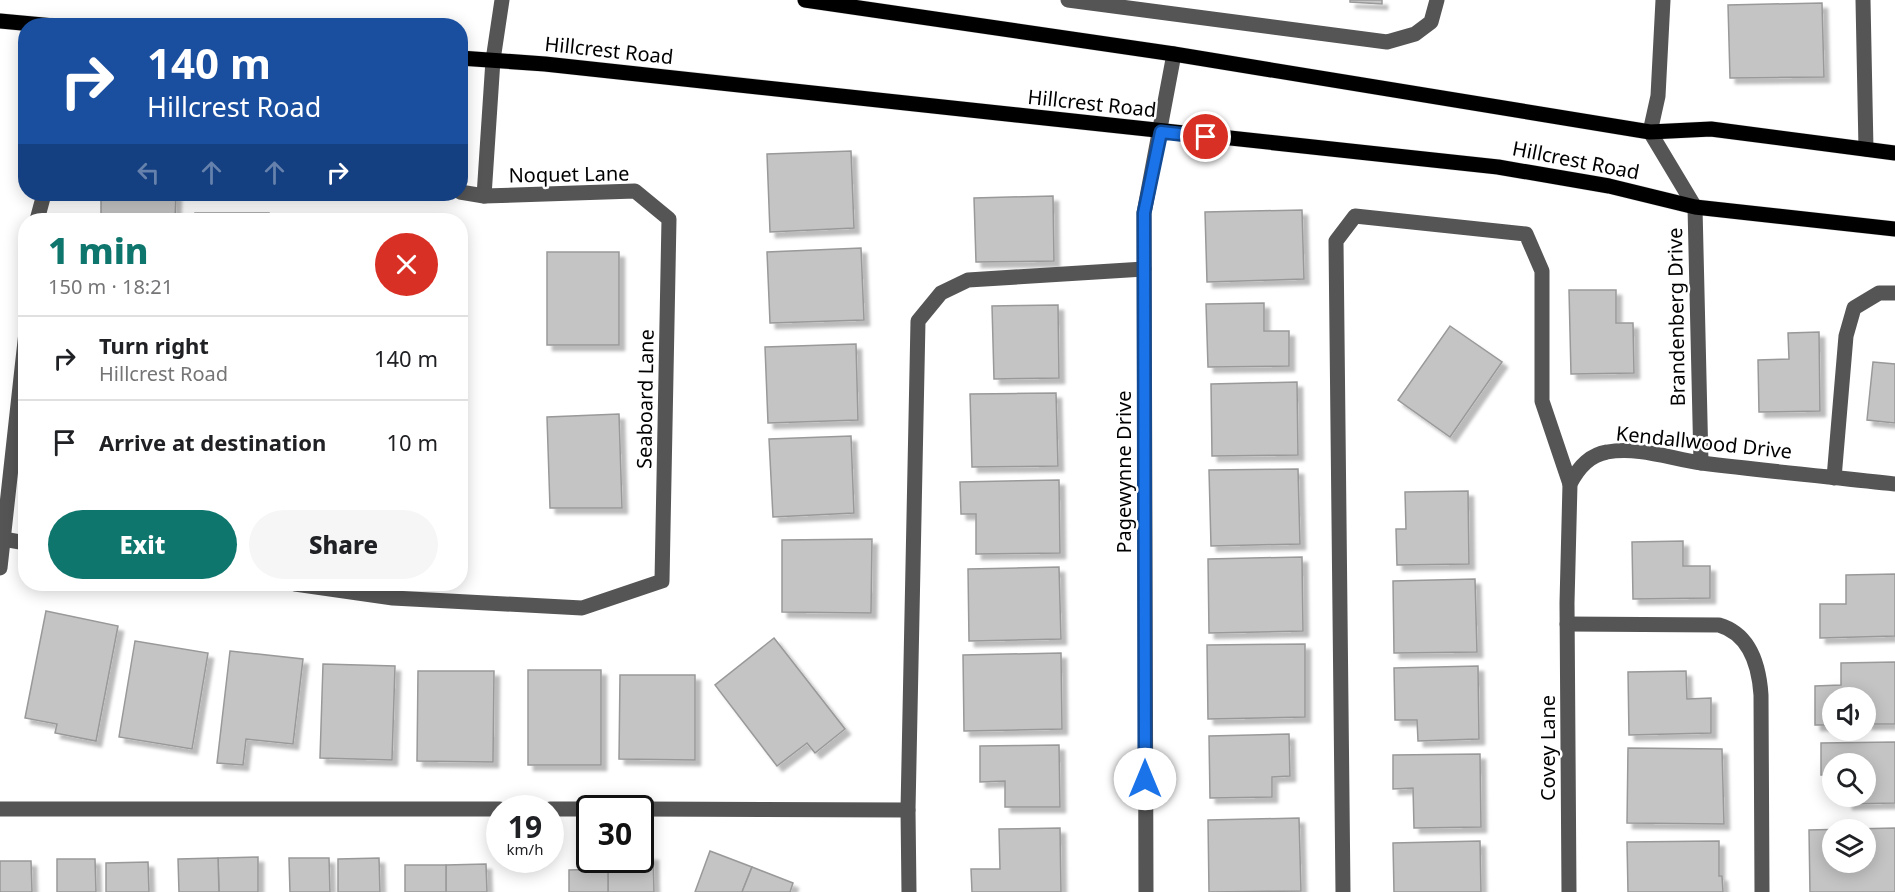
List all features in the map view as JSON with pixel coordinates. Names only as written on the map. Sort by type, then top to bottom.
[{"type":"main road","name":"Hillcrest Road","points":[[805,0],[1174,54],[1650,132],[1711,129],[1895,153]]},
{"type":"main road","points":[[0,21],[18,23]]},
{"type":"main road","name":"Hillcrest Road","points":[[468,58],[1498,167],[1609,186],[1695,207],[1895,229]]},
{"type":"street","points":[[484,196],[493,60],[502,0]]},
{"type":"street","points":[[1068,0],[1387,42],[1415,34],[1431,22],[1437,0]]},
{"type":"street","points":[[1663,0],[1658,96],[1650,132],[1695,207]]},
{"type":"street","points":[[1863,0],[1866,150]]},
{"type":"street","name":"Pagewynne Drive","points":[[1146,892],[1144,213],[1174,54]]},
{"type":"street","name":"Noquet Lane","points":[[468,193],[484,196],[635,191],[669,219]]},
{"type":"street","name":"Brandenberg Drive","points":[[1695,207],[1701,463]]},
{"type":"street","points":[[1343,892],[1336,241],[1354,216],[1526,234],[1542,271],[1542,400],[1570,483]]},
{"type":"street","name":"Seaboard Lane","points":[[344,591],[393,598],[582,608],[662,581],[669,219]]},
{"type":"street","points":[[909,892],[908,810],[918,321],[941,293],[968,280],[1144,269]]},
{"type":"street","points":[[1834,478],[1846,336],[1854,308],[1879,293],[1895,293]]},
{"type":"street","points":[[0,568],[18,405]]},
{"type":"street","name":"Kendallwood Drive","points":[[1570,483],[1583,465],[1605,452],[1626,450],[1701,463],[1895,484]]},
{"type":"street","name":"Covey Lane","points":[[1569,892],[1567,603],[1570,483]]},
{"type":"street","points":[[3,539],[18,542]]},
{"type":"street","points":[[1567,624],[1719,625],[1734,629],[1744,638],[1760,676],[1761,686],[1762,892]]},
{"type":"street","points":[[0,809],[486,809]]},
{"type":"street","points":[[654,809],[908,810]]},
{"type":"building","points":[[1350,0],[1382,0],[1382,4],[1350,2]]},
{"type":"building","points":[[1822,3],[1824,77],[1730,78],[1728,5]]},
{"type":"building","points":[[851,151],[854,228],[770,232],[767,154]]},
{"type":"building","points":[[1053,196],[1054,261],[976,262],[974,198]]},
{"type":"building","points":[[101,201],[176,201],[175,213],[101,213]]},
{"type":"building","points":[[1302,210],[1304,279],[1207,282],[1205,212]]},
{"type":"building","points":[[861,248],[864,320],[770,323],[767,252]]},
{"type":"building","points":[[547,252],[619,252],[619,345],[547,345]]},
{"type":"building","points":[[1569,290],[1616,290],[1616,323],[1633,323],[1634,373],[1571,374]]},
{"type":"building","points":[[1264,303],[1264,331],[1289,331],[1289,366],[1208,367],[1206,304]]},
{"type":"building","points":[[1058,305],[1059,378],[994,379],[992,306]]},
{"type":"building","points":[[1450,326],[1502,362],[1450,437],[1398,400]]},
{"type":"building","points":[[1819,332],[1820,411],[1759,412],[1758,360],[1789,359],[1788,333]]},
{"type":"building","points":[[856,344],[858,420],[768,423],[765,347]]},
{"type":"building","points":[[1873,362],[1895,364],[1895,423],[1867,420]]},
{"type":"building","points":[[1297,382],[1298,455],[1212,456],[1211,384]]},
{"type":"building","points":[[1056,393],[1058,466],[972,467],[970,394]]},
{"type":"building","points":[[619,414],[622,508],[550,508],[547,417]]},
{"type":"building","points":[[851,436],[854,513],[773,517],[769,439]]},
{"type":"building","points":[[1298,469],[1300,544],[1211,546],[1209,470]]},
{"type":"building","points":[[1059,480],[1060,553],[976,554],[976,514],[961,514],[960,482]]},
{"type":"building","points":[[1468,491],[1469,564],[1397,565],[1396,529],[1406,529],[1405,492]]},
{"type":"building","points":[[872,539],[871,613],[782,612],[782,540]]},
{"type":"building","points":[[1683,541],[1683,566],[1710,566],[1710,598],[1633,599],[1632,542]]},
{"type":"building","points":[[1302,557],[1303,631],[1209,633],[1208,559]]},
{"type":"building","points":[[1059,567],[1061,639],[969,641],[968,569]]},
{"type":"building","points":[[1895,574],[1895,636],[1820,638],[1820,604],[1846,604],[1846,575]]},
{"type":"building","points":[[1475,579],[1477,652],[1394,653],[1393,581]]},
{"type":"building","points":[[46,611],[118,626],[96,741],[55,733],[57,724],[25,718]]},
{"type":"building","points":[[774,638],[845,729],[815,753],[807,743],[777,766],[715,685]]},
{"type":"building","points":[[135,641],[208,653],[192,749],[119,737]]},
{"type":"building","points":[[1305,644],[1305,717],[1208,719],[1207,645]]},
{"type":"building","points":[[230,651],[303,659],[293,744],[246,739],[243,765],[217,763]]},
{"type":"building","points":[[1061,653],[1062,729],[964,731],[963,655]]},
{"type":"building","points":[[1895,662],[1895,724],[1876,724],[1876,687],[1822,687],[1822,725],[1815,725],[1815,686],[1841,685],[1841,663]]},
{"type":"building","points":[[323,664],[395,666],[392,760],[320,758]]},
{"type":"building","points":[[1478,666],[1479,739],[1418,741],[1417,720],[1395,720],[1394,668]]},
{"type":"building","points":[[528,670],[601,670],[601,765],[528,765]]},
{"type":"building","points":[[418,671],[494,671],[493,762],[417,761]]},
{"type":"building","points":[[1686,671],[1687,699],[1711,698],[1711,733],[1629,735],[1628,672]]},
{"type":"building","points":[[620,675],[695,675],[695,760],[619,759]]},
{"type":"building","points":[[1289,734],[1290,776],[1272,777],[1272,797],[1210,798],[1209,736]]},
{"type":"building","points":[[1895,742],[1895,803],[1876,803],[1876,753],[1822,753],[1821,775],[1821,743]]},
{"type":"building","points":[[1059,745],[1060,807],[1005,807],[1005,781],[980,782],[980,746]]},
{"type":"building","points":[[1628,748],[1722,749],[1724,824],[1627,823]]},
{"type":"building","points":[[1480,754],[1481,827],[1414,828],[1413,788],[1393,789],[1393,755]]},
{"type":"building","points":[[1299,818],[1301,891],[1209,892],[1208,820]]},
{"type":"building","points":[[1060,828],[1061,892],[972,892],[971,869],[1000,869],[999,829]]},
{"type":"building","points":[[1876,828],[1895,828],[1895,892],[1810,892],[1809,830],[1822,830],[1822,873],[1876,873]]},
{"type":"building","points":[[1480,841],[1481,892],[1394,892],[1393,843]]},
{"type":"building","points":[[1719,841],[1719,876],[1722,876],[1723,892],[1628,892],[1627,842]]},
{"type":"building","points":[[710,851],[752,867],[742,892],[695,892]]},
{"type":"building","points":[[258,857],[258,892],[219,892],[218,858]]},
{"type":"building","points":[[218,858],[219,892],[179,892],[178,859]]},
{"type":"building","points":[[289,858],[329,858],[330,892],[290,892]]},
{"type":"building","points":[[379,858],[380,892],[338,892],[338,859]]},
{"type":"building","points":[[57,859],[95,859],[96,892],[57,892]]},
{"type":"building","points":[[0,861],[31,861],[32,892],[0,892]]},
{"type":"building","points":[[148,862],[149,892],[106,892],[106,863]]},
{"type":"building","points":[[486,864],[487,892],[446,892],[446,865]]},
{"type":"building","points":[[405,865],[446,865],[446,892],[405,892]]},
{"type":"building","points":[[752,867],[793,883],[790,892],[742,892]]},
{"type":"building","points":[[569,870],[576,870],[576,873],[608,873],[608,892],[569,892]]},
{"type":"building","points":[[608,873],[653,873],[654,892],[608,892]]},
{"type":"route","points":[[1145,779],[1144,213],[1150,175],[1161,132],[1206,137]]}]
